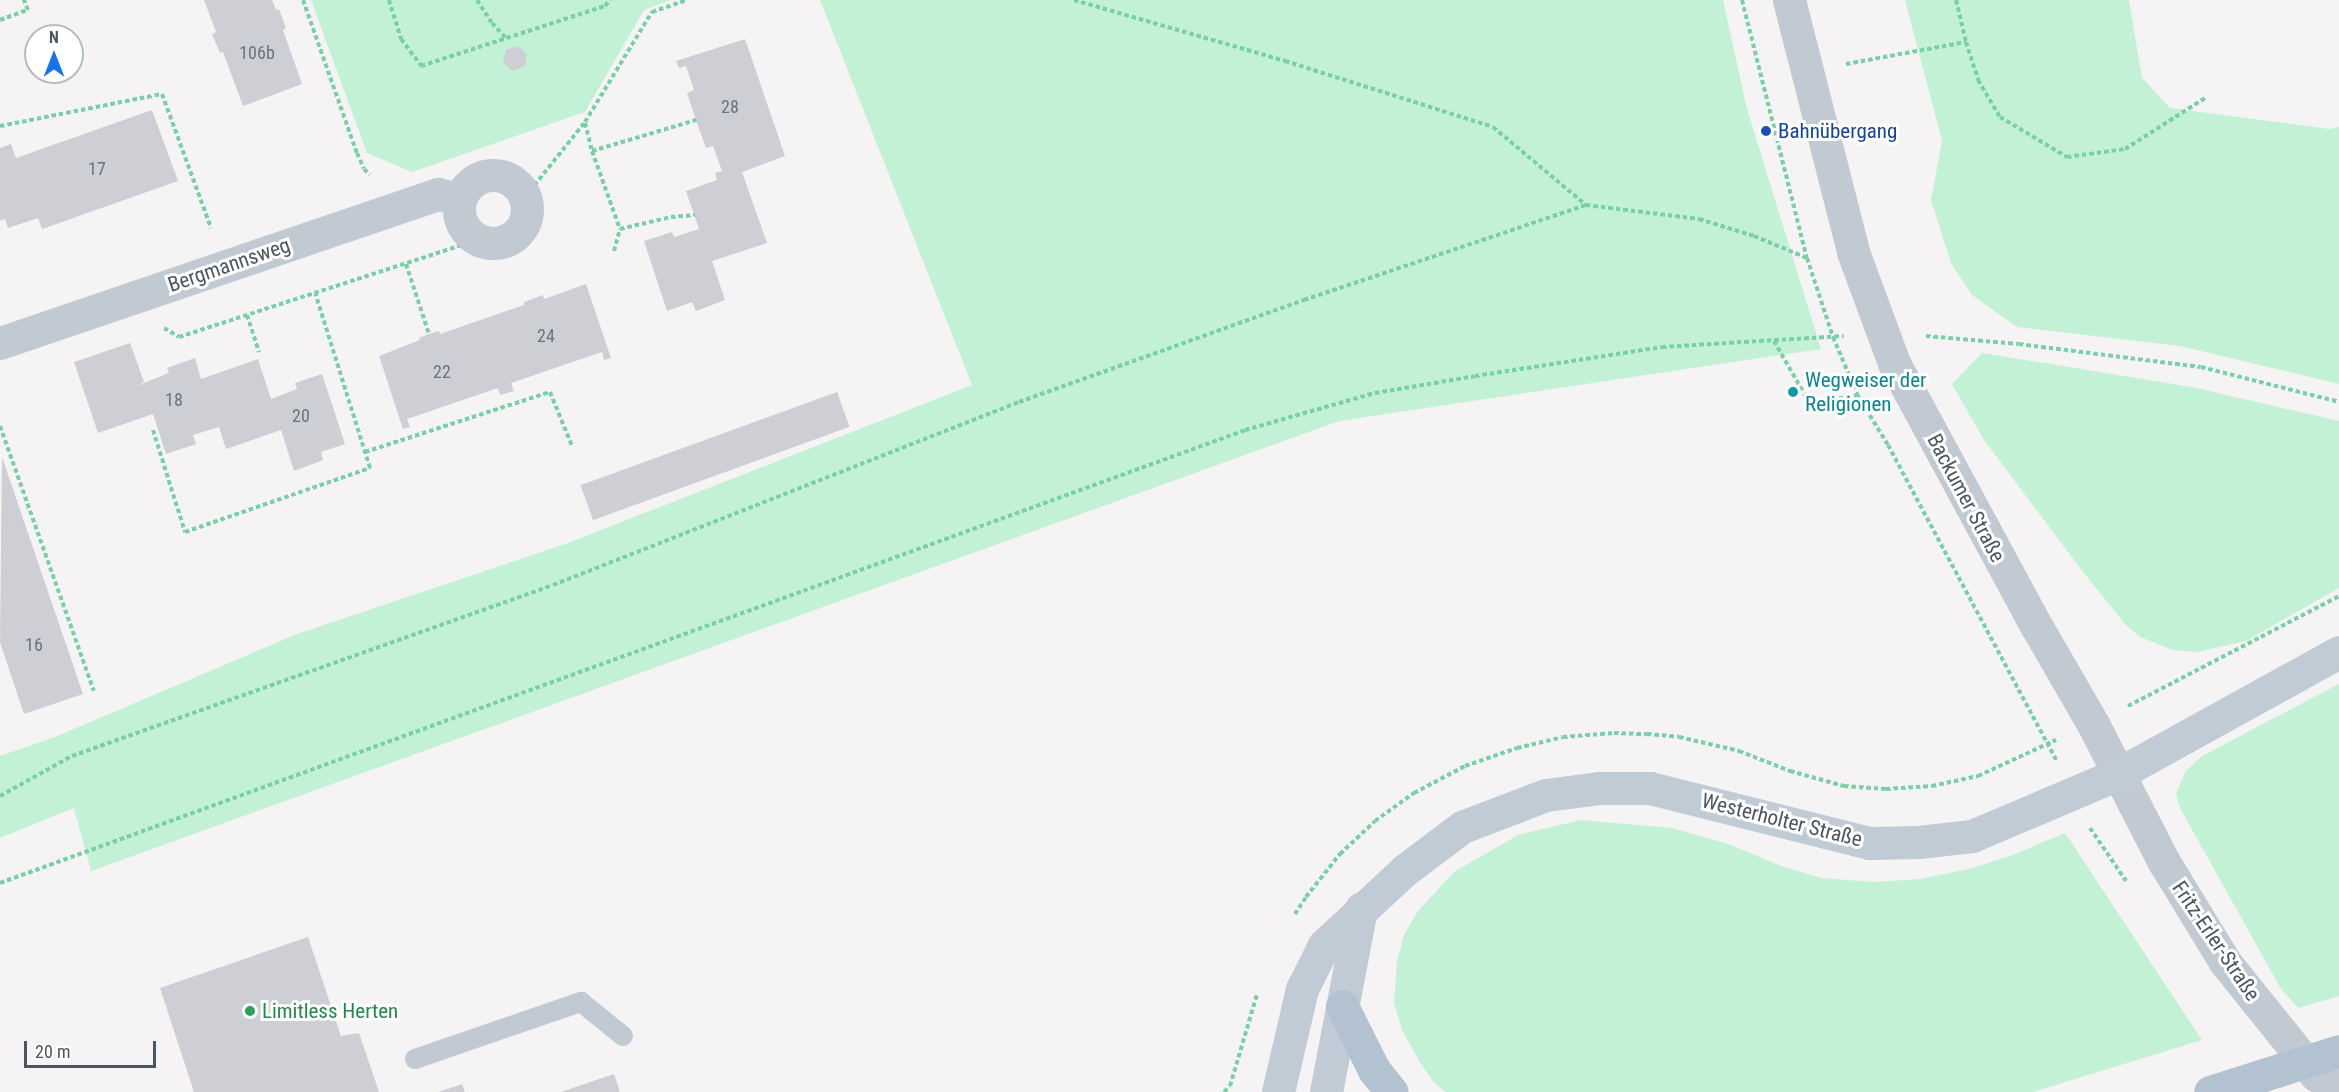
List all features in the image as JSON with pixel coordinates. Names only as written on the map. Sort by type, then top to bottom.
[{"type":"main road","points":[[1342,1006],[1374,1070],[1392,1092]]},
{"type":"main road","points":[[2210,1092],[2339,1051]]},
{"type":"street","name":"Backumer Straße","points":[[1789,0],[1853,252],[1894,363],[2118,774]]},
{"type":"street","points":[[484,175],[508,177],[525,197],[526,218],[521,229],[501,243],[478,240],[461,224],[459,199],[472,181],[484,175]]},
{"type":"street","name":"Bergmannsweg","points":[[0,343],[438,194],[459,199]]},
{"type":"street","name":"Westerholter Straße","points":[[1278,1092],[1302,990],[1324,945],[1404,870],[1462,827],[1546,795],[1599,789],[1650,788],[1869,843],[1919,842],[1972,836],[2118,774],[2339,652]]},
{"type":"street","name":"Fritz-Erler-Straße","points":[[2118,774],[2164,862],[2224,962],[2316,1075],[2339,1089]]},
{"type":"street","points":[[1326,1092],[1361,908]]},
{"type":"lane","points":[[415,1059],[581,1002],[623,1036]]},
{"type":"path","points":[[0,20],[27,10],[24,0]]},
{"type":"path","points":[[303,0],[357,153],[364,169],[384,188],[392,210]]},
{"type":"path","points":[[389,0],[401,39],[421,66],[604,6],[610,0]]},
{"type":"path","points":[[477,0],[492,23],[506,38]]},
{"type":"path","points":[[525,197],[585,122],[652,12],[686,0]]},
{"type":"path","points":[[1074,0],[1285,61],[1493,127],[1586,205]]},
{"type":"path","points":[[1742,0],[1807,258],[1833,337],[1858,396],[1888,445],[2048,744]]},
{"type":"path","points":[[1956,0],[1978,80],[2000,117],[2067,157],[2125,149],[2205,98]]},
{"type":"path","points":[[1834,66],[1966,42]]},
{"type":"path","points":[[0,126],[162,94],[225,267]]},
{"type":"path","points":[[592,151],[696,120]]},
{"type":"path","points":[[585,122],[592,151],[620,229],[614,251]]},
{"type":"path","points":[[0,796],[72,756],[553,585],[1019,402],[1304,300],[1586,205],[1699,219],[1754,236],[1807,258]]},
{"type":"path","points":[[620,229],[671,217],[695,216]]},
{"type":"path","points":[[119,303],[179,337],[478,240]]},
{"type":"path","points":[[406,264],[429,334]]},
{"type":"path","points":[[153,430],[185,532],[370,468],[315,293]]},
{"type":"path","points":[[247,315],[259,352]]},
{"type":"path","points":[[1920,336],[2019,344],[2201,367],[2339,402]]},
{"type":"path","points":[[0,884],[1245,430],[1375,393],[1475,376],[1662,347],[1833,337]]},
{"type":"path","points":[[1774,341],[1809,402],[1858,396]]},
{"type":"path","points":[[365,452],[550,392],[572,446]]},
{"type":"path","points":[[0,426],[94,691]]},
{"type":"path","points":[[2139,701],[2339,596]]},
{"type":"green space","points":[[311,0],[671,0],[644,10],[585,112],[412,172],[367,153]]},
{"type":"green space","points":[[820,0],[1723,0],[1747,109],[1821,349],[1339,421],[91,871],[74,808],[0,838],[0,756],[55,737],[297,634],[568,543],[972,385]]},
{"type":"green space","points":[[1905,0],[2129,0],[2142,78],[2170,108],[2329,129],[2339,127],[2339,384],[2180,346],[2017,327],[1972,295],[1951,263],[1931,200],[1942,141]]},
{"type":"green space","points":[[1982,353],[2192,387],[2339,421],[2339,588],[2246,641],[2196,652],[2173,650],[2140,637],[2125,624],[2080,568],[1984,440],[1952,384]]},
{"type":"green space","points":[[2339,684],[2339,996],[2298,1008],[2281,989],[2180,808],[2176,794],[2185,772],[2202,756]]},
{"type":"green space","points":[[1581,820],[1672,828],[1728,844],[1781,866],[1821,878],[1874,882],[1921,879],[1969,869],[2010,856],[2065,833],[2202,1040],[2033,1092],[1446,1092],[1434,1083],[1418,1059],[1402,1030],[1394,1003],[1397,962],[1404,935],[1418,911],[1454,872],[1518,835]]},
{"type":"building","points":[[204,0],[272,0],[276,10],[279,9],[286,28],[283,30],[302,84],[243,106],[223,52],[220,53],[212,34],[216,32]]},
{"type":"building","points":[[745,39],[785,156],[742,172],[767,243],[712,261],[725,300],[696,311],[692,302],[667,311],[644,241],[672,232],[674,237],[699,229],[686,191],[717,180],[715,173],[722,171],[713,146],[706,148],[696,120],[687,93],[694,90],[686,66],[679,68],[676,61]]},
{"type":"building","points":[[518,46],[527,54],[525,66],[513,71],[503,63],[506,50]]},
{"type":"building","points":[[152,110],[178,181],[42,229],[38,218],[8,228],[5,219],[0,221],[0,148],[11,144],[16,158]]},
{"type":"building","points":[[586,284],[611,358],[604,360],[602,352],[511,383],[514,391],[500,395],[498,388],[407,419],[410,427],[403,429],[379,356],[420,340],[419,338],[429,334],[439,331],[440,334],[524,305],[524,302],[543,295],[544,299]]},
{"type":"building","points":[[130,343],[144,382],[134,387],[169,373],[167,368],[195,358],[201,379],[258,359],[271,399],[297,389],[295,383],[322,374],[345,444],[321,452],[323,460],[294,471],[281,430],[226,449],[219,427],[193,435],[196,444],[166,454],[153,414],[98,433],[74,362]]},
{"type":"building","points":[[837,392],[850,427],[593,520],[580,485]]},
{"type":"building","points":[[2,457],[83,694],[24,714],[0,642]]},
{"type":"building","name":"Limitless Herten","points":[[308,937],[341,1036],[359,1033],[379,1092],[194,1092],[160,988]]},
{"type":"building","points":[[614,1074],[620,1092],[561,1092]]},
{"type":"building","points":[[462,1084],[465,1092],[438,1092]]},
{"type":"place","name":"Bahnübergang","points":[[1766,131]]},
{"type":"place","name":"Wegweiser der Religionen","points":[[1793,392]]},
{"type":"place","name":"Limitless Herten","points":[[250,1011]]}]
